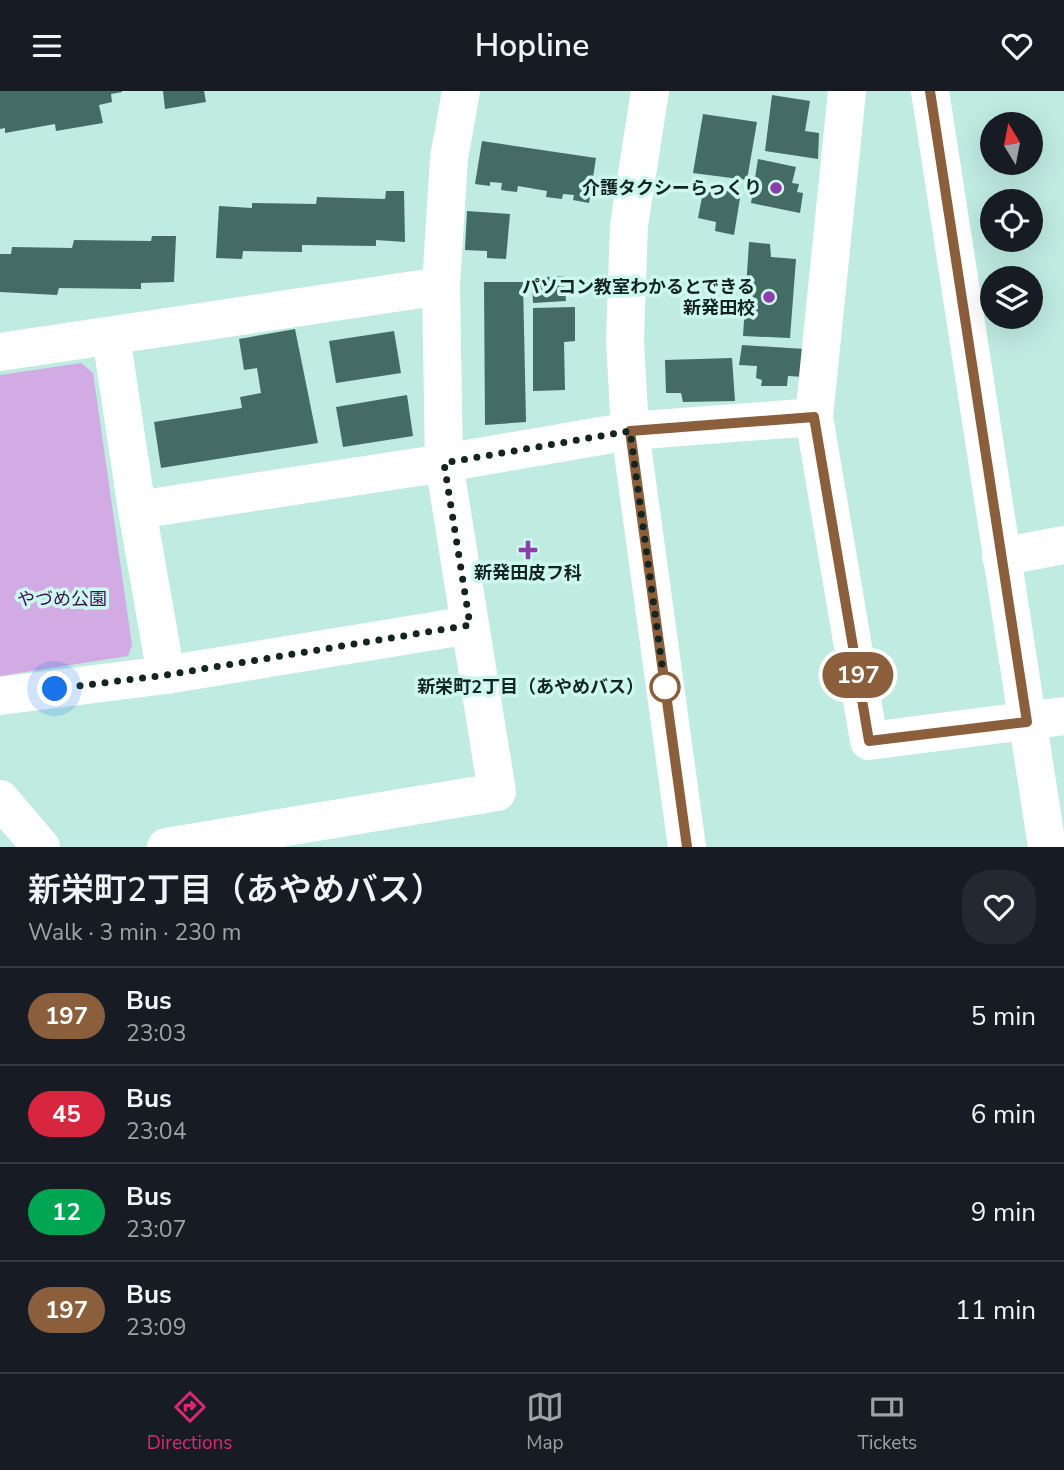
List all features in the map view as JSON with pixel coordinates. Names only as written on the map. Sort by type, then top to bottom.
[{"type":"street","points":[[166,847],[293,837],[497,792],[444,463],[441,286],[449,158],[461,91]]},
{"type":"street","points":[[650,91],[629,225],[625,340],[630,431],[687,847]]},
{"type":"street","points":[[847,91],[814,417],[869,741],[1046,719]]},
{"type":"street","points":[[930,91],[1001,557],[1046,719],[1047,847]]},
{"type":"street","points":[[0,352],[441,286]]},
{"type":"street","points":[[111,335],[137,510],[166,675]]},
{"type":"street","points":[[137,510],[444,463],[630,431],[814,417]]},
{"type":"street","points":[[1001,557],[1064,545]]},
{"type":"street","points":[[0,696],[166,675],[470,625]]},
{"type":"street","points":[[0,799],[41,847]]},
{"type":"green space","name":"やづめ公園","points":[[81,363],[93,373],[132,645],[128,656],[0,676],[0,375]]},
{"type":"building","points":[[0,91],[122,92],[111,94],[112,102],[99,105],[103,123],[56,131],[55,124],[5,133],[5,128],[0,129]]},
{"type":"building","points":[[163,91],[204,91],[206,102],[165,109]]},
{"type":"building","points":[[772,95],[810,101],[805,131],[819,133],[818,159],[765,151]]},
{"type":"building","points":[[703,114],[757,122],[747,180],[693,173]]},
{"type":"building","points":[[482,141],[596,158],[589,203],[573,200],[574,195],[563,194],[562,199],[546,197],[547,191],[518,186],[517,192],[501,190],[502,183],[490,182],[490,186],[475,184]]},
{"type":"building","name":"介護タクシーらっくり","points":[[758,159],[796,167],[792,183],[799,184],[797,192],[803,193],[800,213],[751,203]]},
{"type":"building","points":[[697,185],[741,192],[734,235],[715,231],[716,222],[698,218],[702,197],[694,195]]},
{"type":"building","points":[[386,191],[404,191],[405,242],[376,240],[376,246],[302,245],[302,252],[243,251],[242,259],[216,258],[219,206],[252,208],[252,203],[316,204],[317,197],[385,199]]},
{"type":"building","points":[[467,211],[510,214],[506,259],[487,258],[487,251],[465,250]]},
{"type":"building","points":[[152,236],[176,236],[174,282],[141,283],[141,289],[59,288],[57,295],[0,292],[0,254],[11,254],[12,247],[72,248],[74,240],[151,241]]},
{"type":"building","name":"パソコン教室わかるとできる 新発田校","points":[[749,242],[770,244],[771,257],[796,259],[790,338],[743,336]]},
{"type":"building","points":[[564,276],[566,301],[533,303],[532,278]]},
{"type":"building","points":[[484,282],[523,282],[526,422],[485,425]]},
{"type":"building","points":[[575,307],[575,341],[564,342],[565,390],[533,391],[533,308]]},
{"type":"building","points":[[295,329],[318,443],[161,468],[154,422],[242,408],[240,397],[261,393],[257,368],[244,370],[239,339]]},
{"type":"building","points":[[394,331],[401,373],[336,383],[329,341]]},
{"type":"building","points":[[742,345],[805,349],[804,377],[788,376],[787,386],[761,386],[762,380],[756,378],[757,366],[739,365]]},
{"type":"building","points":[[732,358],[735,401],[683,402],[681,393],[666,393],[665,360]]},
{"type":"building","points":[[407,395],[413,436],[343,447],[336,407]]},
{"type":"bus line","name":"197","points":[[687,847],[630,431],[814,417],[869,741],[1027,722],[930,91]]},
{"type":"place","name":"介護タクシーらっくり","points":[[776,188]]},
{"type":"place","name":"パソコン教室わかるとできる 新発田校","points":[[769,297]]},
{"type":"place","name":"新発田皮フ科","points":[[528,550]]},
{"type":"place","name":"新栄町2丁目（あやめバス）","points":[[665,687]]},
{"type":"route","points":[[55,689],[166,675],[470,625],[444,463],[630,431],[665,687]]}]
